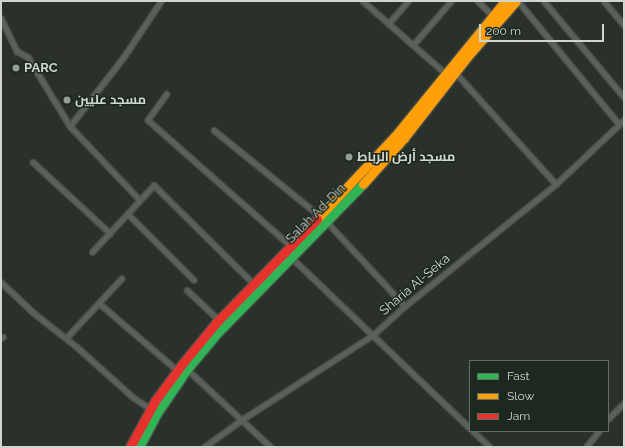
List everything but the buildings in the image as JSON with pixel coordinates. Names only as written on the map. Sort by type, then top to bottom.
[{"type":"highway","name":"Salah Ad-Din","points":[[139,447],[182,370],[291,257],[395,136],[504,1]]},
{"type":"highway","name":"Salah Ad-Din","points":[[130,447],[151,409],[219,320],[291,246],[324,219],[404,138],[456,73],[517,1]]},
{"type":"street","points":[[70,126],[123,58],[161,1]]},
{"type":"street","points":[[363,1],[445,73]]},
{"type":"street","points":[[413,45],[451,1]]},
{"type":"street","points":[[478,1],[492,16]]},
{"type":"street","points":[[517,1],[619,124]]},
{"type":"street","points":[[544,1],[624,97]]},
{"type":"street","points":[[604,1],[624,25]]},
{"type":"street","points":[[389,24],[405,2]]},
{"type":"street","points":[[1,18],[17,51],[28,57],[70,126],[140,200]]},
{"type":"street","points":[[456,73],[556,184]]},
{"type":"street","points":[[167,94],[148,120],[291,246]]},
{"type":"street","name":"Sharia Al-Seka","points":[[204,447],[243,419],[373,335],[405,306],[556,184],[624,120]]},
{"type":"street","points":[[214,130],[324,219],[405,306]]},
{"type":"street","points":[[33,162],[110,233]]},
{"type":"street","points":[[92,252],[154,185],[254,284]]},
{"type":"street","points":[[128,214],[194,280]]},
{"type":"street","points":[[291,257],[469,427]]},
{"type":"street","points":[[66,338],[121,279]]},
{"type":"street","points":[[1,282],[34,313],[66,338],[133,397],[151,409]]},
{"type":"street","points":[[187,290],[219,320]]},
{"type":"street","points":[[99,303],[243,419],[271,447]]},
{"type":"street","points":[[609,418],[624,403]]},
{"type":"street","points":[[474,432],[490,447]]},
{"type":"street","points":[[586,447],[597,432]]},
{"type":"traffic: fast","points":[[139,447],[157,413],[187,369],[218,332],[363,184]]},
{"type":"traffic: slow","points":[[317,219],[395,136],[505,1]]},
{"type":"traffic: slow","points":[[363,184],[404,138],[467,57],[516,1]]},
{"type":"traffic: jam","points":[[130,447],[155,401],[183,363],[216,323],[317,219]]},
{"type":"place","name":"PARC","points":[[16,68]]},
{"type":"place","name":"مسجد عليين","points":[[67,100]]},
{"type":"place","name":"مسجد أرض الرباط","points":[[349,157]]}]
